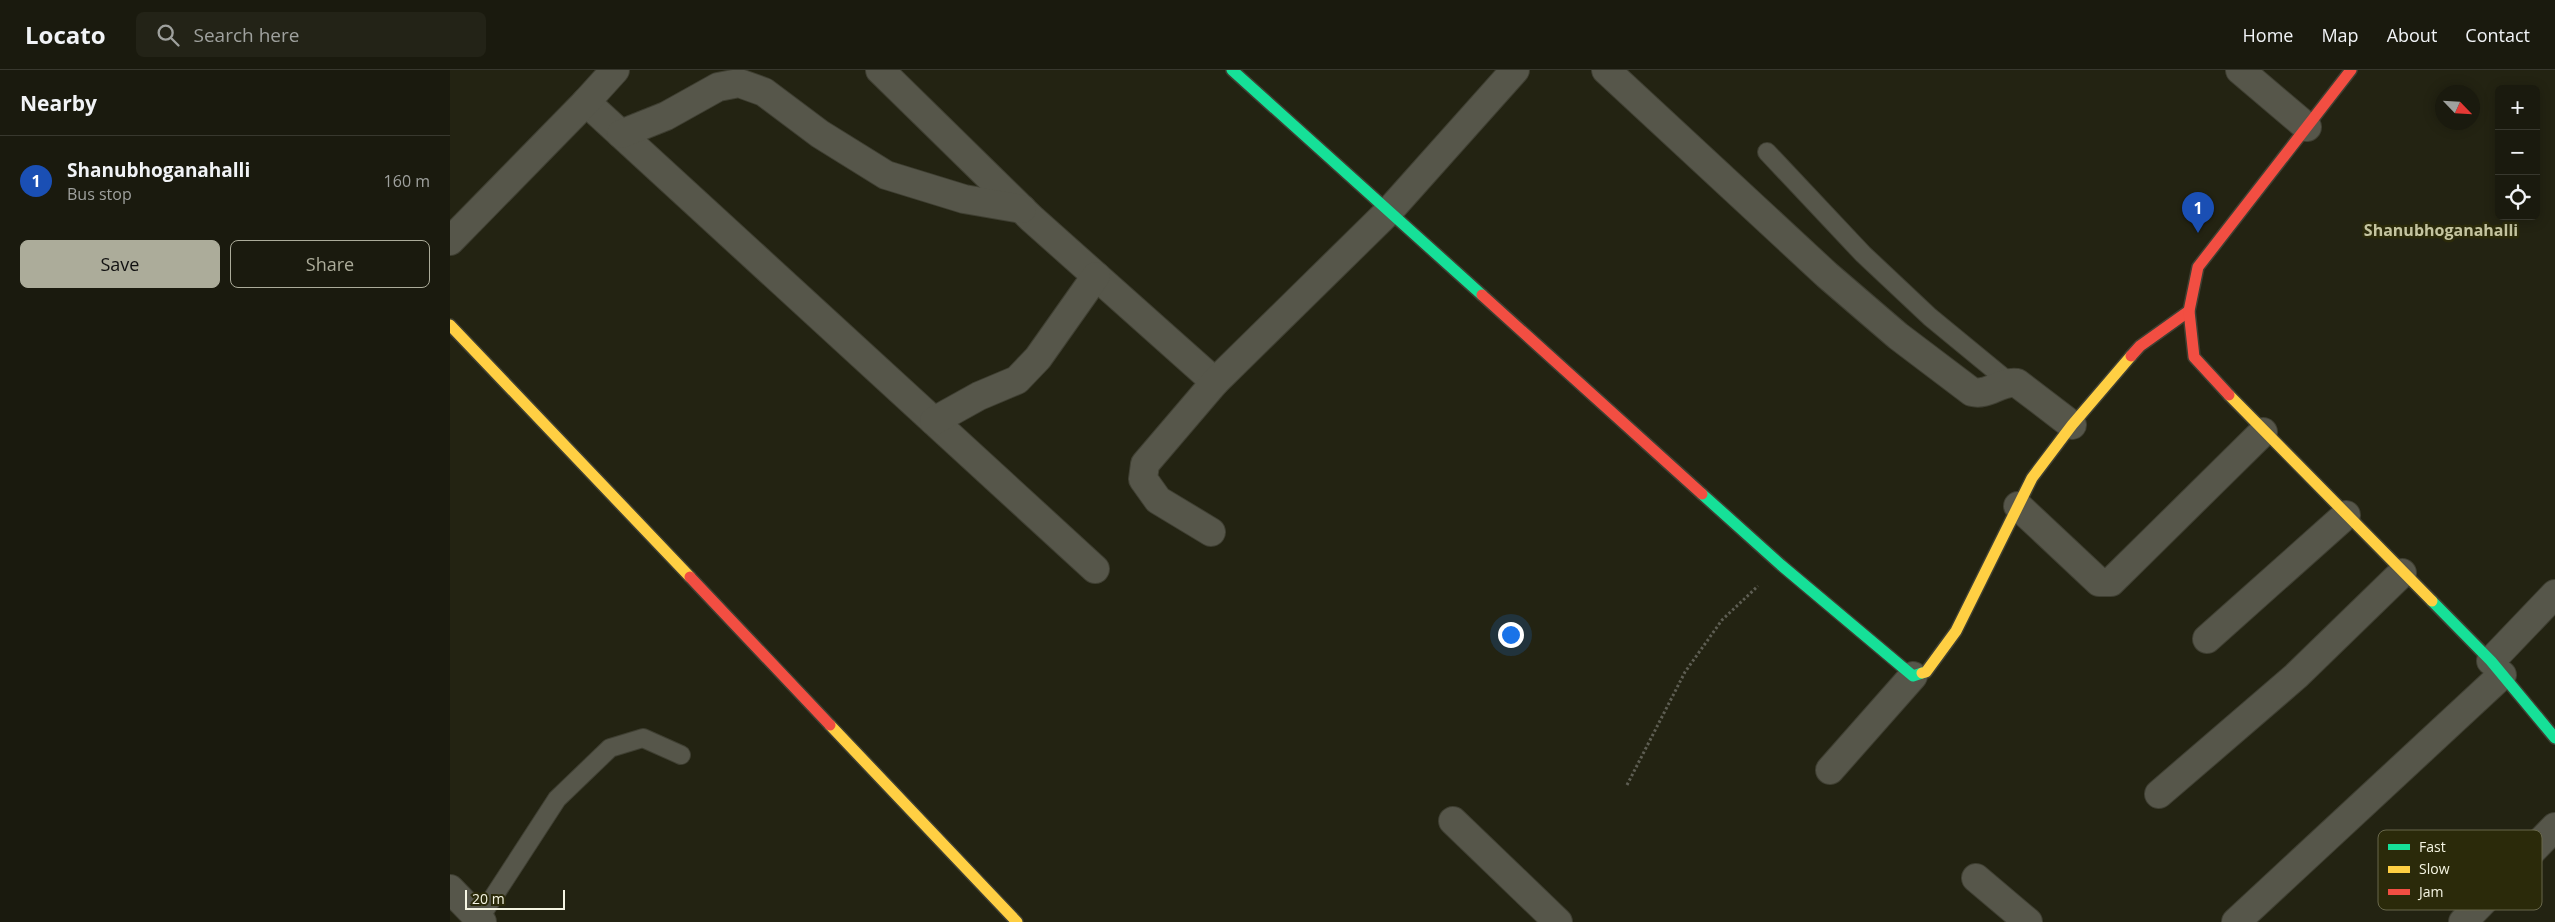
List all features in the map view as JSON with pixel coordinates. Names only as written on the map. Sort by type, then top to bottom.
[{"type":"street","points":[[450,241],[615,70]]},
{"type":"street","points":[[880,70],[1022,209],[1215,382]]},
{"type":"street","points":[[1232,70],[1390,210],[1781,565],[1913,676]]},
{"type":"street","points":[[1211,532],[1158,500],[1143,479],[1146,464],[1215,382],[1390,210],[1515,70]]},
{"type":"street","points":[[1606,70],[1827,275],[1898,336],[1972,392],[1983,393],[2009,382],[2017,383],[2072,425]]},
{"type":"street","points":[[2240,70],[2307,127]]},
{"type":"street","points":[[2351,70],[2198,266],[2189,311],[2189,327],[2194,357],[2263,432],[2497,668],[2555,738]]},
{"type":"street","points":[[621,134],[666,116],[718,87],[739,83],[764,92],[820,134],[886,176],[964,199],[1022,209]]},
{"type":"street","points":[[586,102],[1095,569]]},
{"type":"street","points":[[934,421],[979,396],[1017,380],[1038,358],[1096,276]]},
{"type":"street","points":[[1830,770],[1913,676],[1926,672],[1956,631],[2032,478],[2072,425],[2140,346],[2189,311]]},
{"type":"street","points":[[450,325],[1018,922]]},
{"type":"street","points":[[2018,506],[2099,582],[2111,582],[2263,432]]},
{"type":"street","points":[[2207,639],[2346,515]]},
{"type":"street","points":[[2158,794],[2296,676],[2402,573]]},
{"type":"street","points":[[2236,922],[2497,668],[2555,594]]},
{"type":"street","points":[[1453,821],[1558,922]]},
{"type":"street","points":[[2542,840],[2555,827]]},
{"type":"street","points":[[1976,878],[2028,922]]},
{"type":"street","points":[[450,889],[480,921]]},
{"type":"street","points":[[2463,922],[2475,910]]},
{"type":"lane","points":[[1767,152],[1862,254],[1930,318],[2009,382]]},
{"type":"lane","points":[[480,921],[557,800],[610,748],[643,738],[680,755]]},
{"type":"path","points":[[1627,784],[1684,672],[1722,620],[1781,565]]},
{"type":"traffic: fast","points":[[1232,70],[1482,295]]},
{"type":"traffic: fast","points":[[1702,494],[1781,565],[1913,676],[1922,673]]},
{"type":"traffic: fast","points":[[2432,601],[2491,661],[2555,738]]},
{"type":"traffic: slow","points":[[450,325],[690,577]]},
{"type":"traffic: slow","points":[[1922,673],[1926,672],[1956,631],[2032,478],[2072,425],[2131,356]]},
{"type":"traffic: slow","points":[[2229,395],[2432,601]]},
{"type":"traffic: slow","points":[[830,725],[1017,922]]},
{"type":"traffic: jam","points":[[2229,395],[2194,357],[2189,311],[2198,267],[2351,70]]},
{"type":"traffic: jam","points":[[1482,295],[1702,494]]},
{"type":"traffic: jam","points":[[2131,356],[2140,346],[2189,311]]},
{"type":"traffic: jam","points":[[690,577],[830,725]]},
{"type":"place","name":"Shanubhoganahalli","points":[[2198,233]]},
{"type":"district","name":"Shanubhoganahalli","points":[[2441,230]]}]
